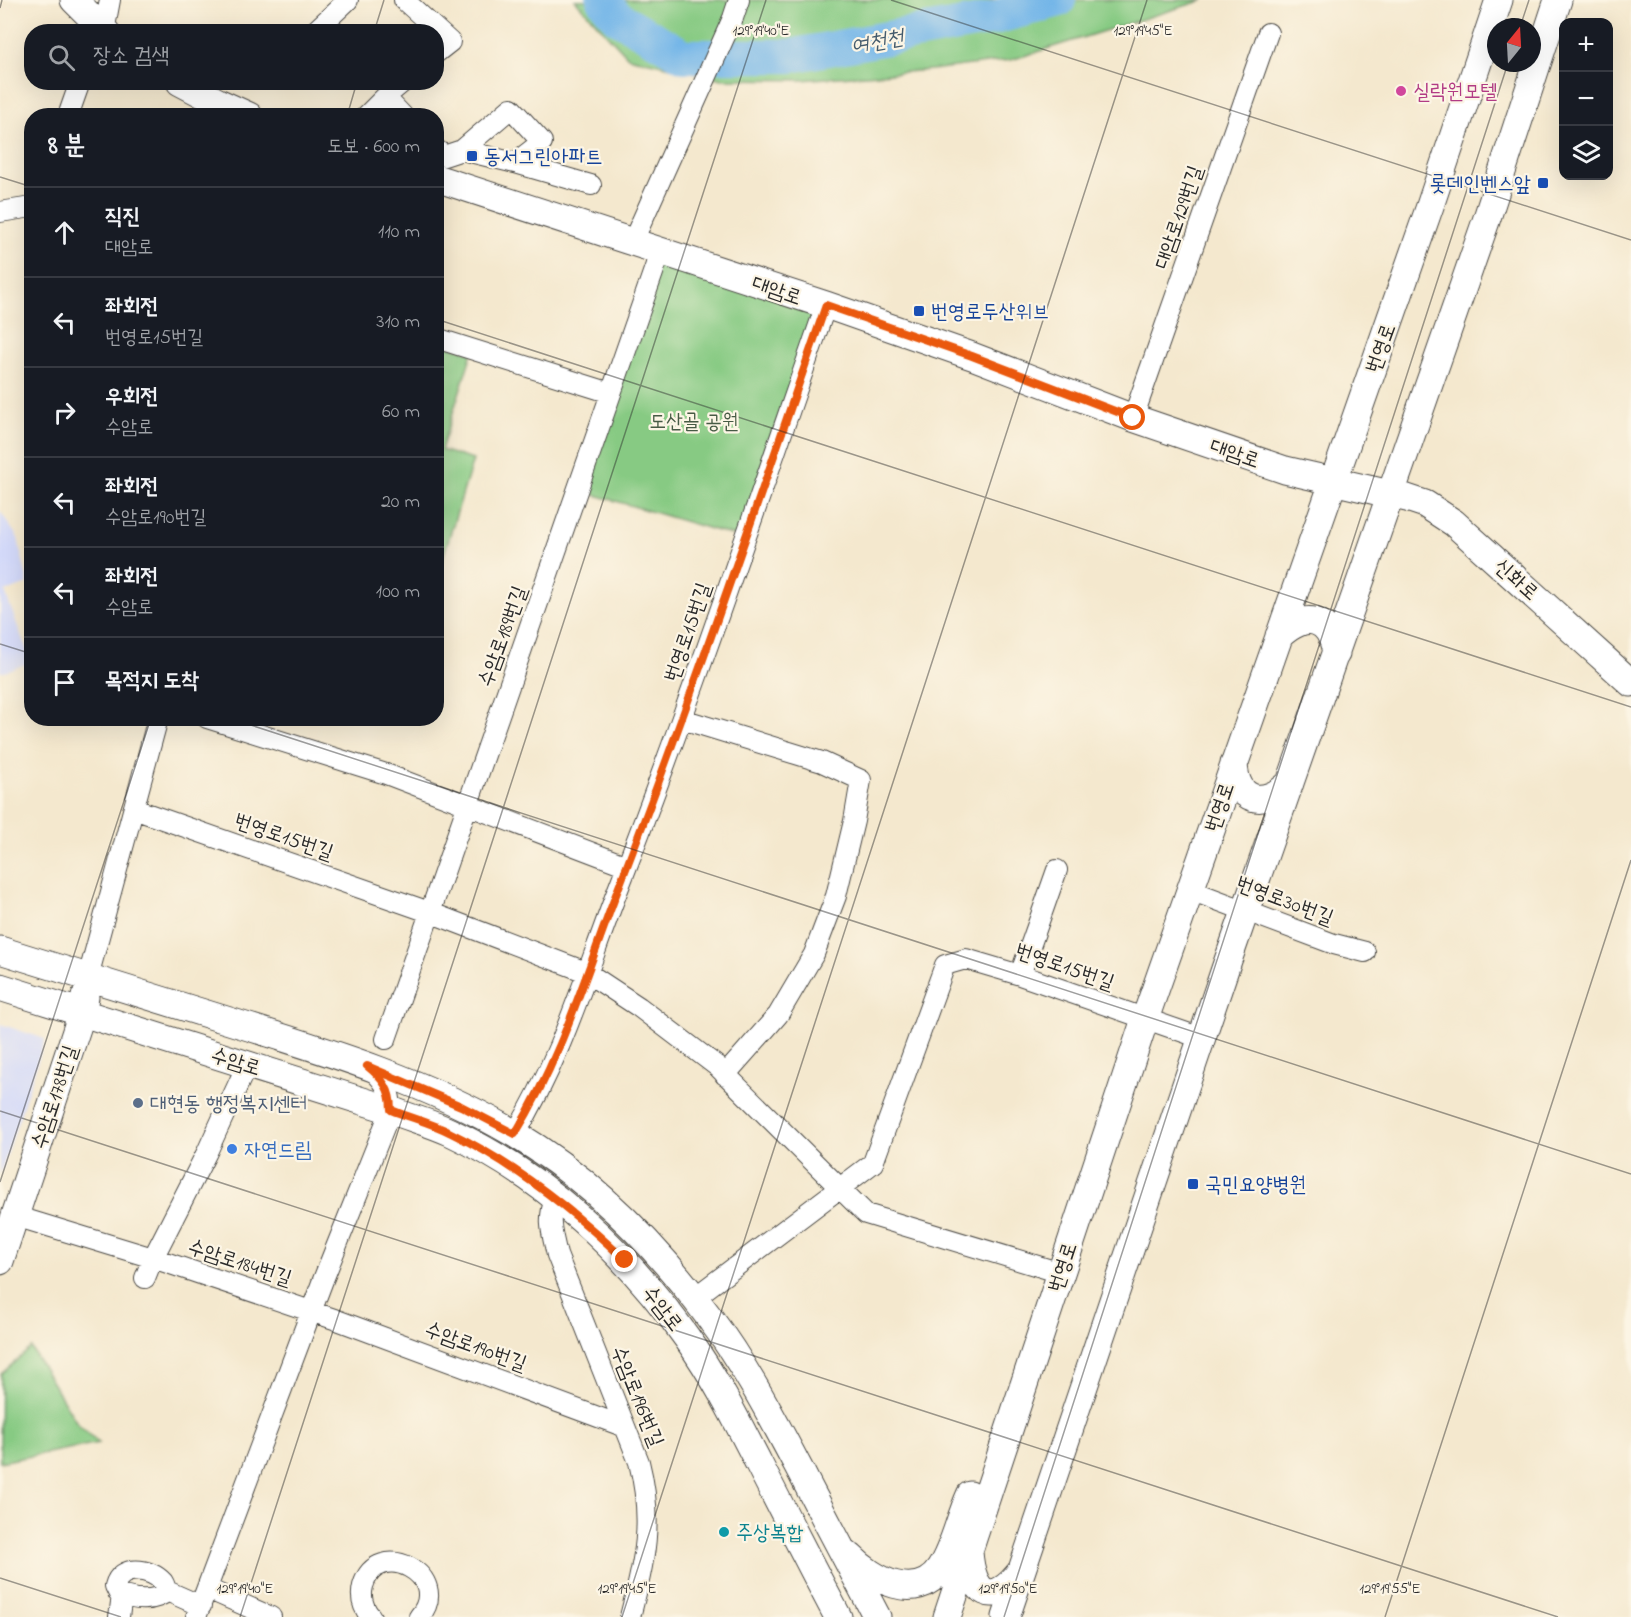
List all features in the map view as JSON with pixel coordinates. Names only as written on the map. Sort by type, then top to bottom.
[{"type":"main road","points":[[74,0],[98,24]]},
{"type":"main road","name":"번영로","points":[[947,1617],[1145,1019],[1430,206],[1499,0]]},
{"type":"main road","points":[[1006,1617],[1201,1038],[1486,221],[1558,0]]},
{"type":"main road","points":[[195,90],[231,108]]},
{"type":"main road","name":"대암로","points":[[444,181],[826,305],[972,356],[1133,418],[1285,470],[1390,494]]},
{"type":"main road","name":"신화로","points":[[1390,494],[1425,504],[1454,523],[1631,683]]},
{"type":"main road","points":[[1279,636],[1293,624],[1304,620],[1317,621],[1332,636],[1336,654]]},
{"type":"main road","points":[[1234,764],[1238,784],[1244,793],[1254,798],[1265,799],[1275,796],[1290,783]]},
{"type":"main road","name":"수암로","points":[[0,950],[286,1038],[367,1066],[461,1106],[515,1134],[570,1172],[603,1199],[644,1239],[694,1298],[742,1368],[775,1422],[877,1617]]},
{"type":"main road","name":"수암로178번길","points":[[0,1261],[82,1013],[88,977]]},
{"type":"main road","name":"수암로","points":[[0,987],[391,1110],[449,1132],[490,1153],[522,1174],[588,1225],[625,1260],[688,1339],[735,1419],[838,1617]]},
{"type":"main road","points":[[838,1544],[861,1568],[884,1582],[906,1586],[925,1582],[933,1577],[946,1558],[963,1510],[1018,1403]]},
{"type":"main road","points":[[969,1550],[972,1577],[977,1586],[985,1592],[995,1593],[1002,1590],[1022,1569]]},
{"type":"street","points":[[106,24],[110,0]]},
{"type":"street","points":[[322,24],[348,0]]},
{"type":"street","points":[[404,0],[430,24]]},
{"type":"street","points":[[633,241],[736,9]]},
{"type":"street","name":"대암로129번길","points":[[1133,418],[1268,33]]},
{"type":"street","points":[[444,37],[450,42],[444,47]]},
{"type":"street","points":[[71,108],[77,90]]},
{"type":"street","points":[[374,108],[394,90]]},
{"type":"street","points":[[385,98],[395,108]]},
{"type":"street","points":[[444,156],[462,150],[511,108],[542,142],[515,163]]},
{"type":"street","points":[[462,150],[591,185]]},
{"type":"street","points":[[0,212],[24,208]]},
{"type":"street","name":"수암로189번길","points":[[386,1039],[661,250]]},
{"type":"street","name":"번영로15번길","points":[[515,1134],[528,1113],[567,1029],[586,972],[682,719],[826,305]]},
{"type":"street","points":[[444,341],[611,393]]},
{"type":"street","points":[[682,719],[822,762],[861,780],[836,896],[814,954],[778,1015],[725,1075]]},
{"type":"street","points":[[88,977],[156,726]]},
{"type":"street","points":[[233,726],[386,774],[627,866]]},
{"type":"street","name":"번영로15번길","points":[[134,809],[429,912],[586,972],[648,1013],[725,1075],[867,1214],[1060,1273]]},
{"type":"street","points":[[1020,975],[1057,870]]},
{"type":"street","name":"번영로30번길","points":[[1190,890],[1334,944],[1365,952]]},
{"type":"street","name":"번영로15번길","points":[[841,1187],[873,1163],[945,965],[966,959],[1020,975],[1201,1038]]},
{"type":"street","points":[[145,1278],[247,1065]]},
{"type":"street","points":[[202,1604],[311,1311],[391,1110],[391,1097],[387,1087],[367,1066]]},
{"type":"street","points":[[694,1298],[841,1187]]},
{"type":"street","name":"수암로196번길","points":[[555,1199],[550,1212],[557,1255],[639,1462],[645,1485],[648,1520],[646,1550],[630,1617]]},
{"type":"street","points":[[15,1216],[153,1258]]},
{"type":"street","name":"수암로184번길","points":[[153,1258],[311,1311]]},
{"type":"street","name":"수암로190번길","points":[[311,1311],[625,1427]]},
{"type":"street","points":[[371,1617],[363,1602],[362,1591],[365,1581],[380,1565],[391,1562],[412,1567],[420,1574],[428,1594],[421,1616]]},
{"type":"street","points":[[167,1591],[162,1596],[129,1598],[116,1590],[117,1580],[123,1572],[132,1570],[155,1576],[164,1583],[167,1591],[202,1604],[271,1617]]},
{"type":"street","points":[[119,1617],[122,1595]]},
{"type":"street","points":[[133,1617],[142,1599]]},
{"type":"shaded area","points":[[0,511],[18,538],[24,566],[24,585],[5,592],[24,643],[24,665],[0,672]]},
{"type":"shaded area","points":[[0,1024],[45,1039],[0,1176]]},
{"type":"green space","points":[[575,0],[1204,0],[1011,60],[931,70],[801,80],[722,79],[628,57]]},
{"type":"green space","name":"도산골 공원","points":[[661,250],[826,305],[745,539],[578,490]]},
{"type":"green space","points":[[446,345],[472,353],[444,441],[444,351]]},
{"type":"green space","points":[[444,451],[473,460],[444,554]]},
{"type":"green space","points":[[31,1348],[77,1423],[99,1443],[0,1462],[1,1374]]},
{"type":"waterway","name":"여천천","points":[[603,0],[617,17],[684,56],[790,56],[990,19],[1059,0]]},
{"type":"place","name":"실락원모텔","points":[[1401,91]]},
{"type":"place","name":"동서그린아파트","points":[[472,156]]},
{"type":"place","name":"롯데인벤스앞","points":[[1543,183]]},
{"type":"place","name":"번영로두산위브","points":[[919,311]]},
{"type":"place","name":"대현동 행정복지센터","points":[[138,1103]]},
{"type":"place","name":"자연드림","points":[[232,1149]]},
{"type":"place","name":"국민요양병원","points":[[1193,1184]]},
{"type":"place","name":"주상복합","points":[[724,1532]]},
{"type":"route","points":[[625,1260],[588,1225],[522,1174],[490,1153],[449,1132],[391,1110],[391,1097],[387,1087],[367,1066],[461,1106],[515,1134],[528,1113],[567,1029],[586,972],[688,703],[826,305],[972,356],[1133,418]]}]
